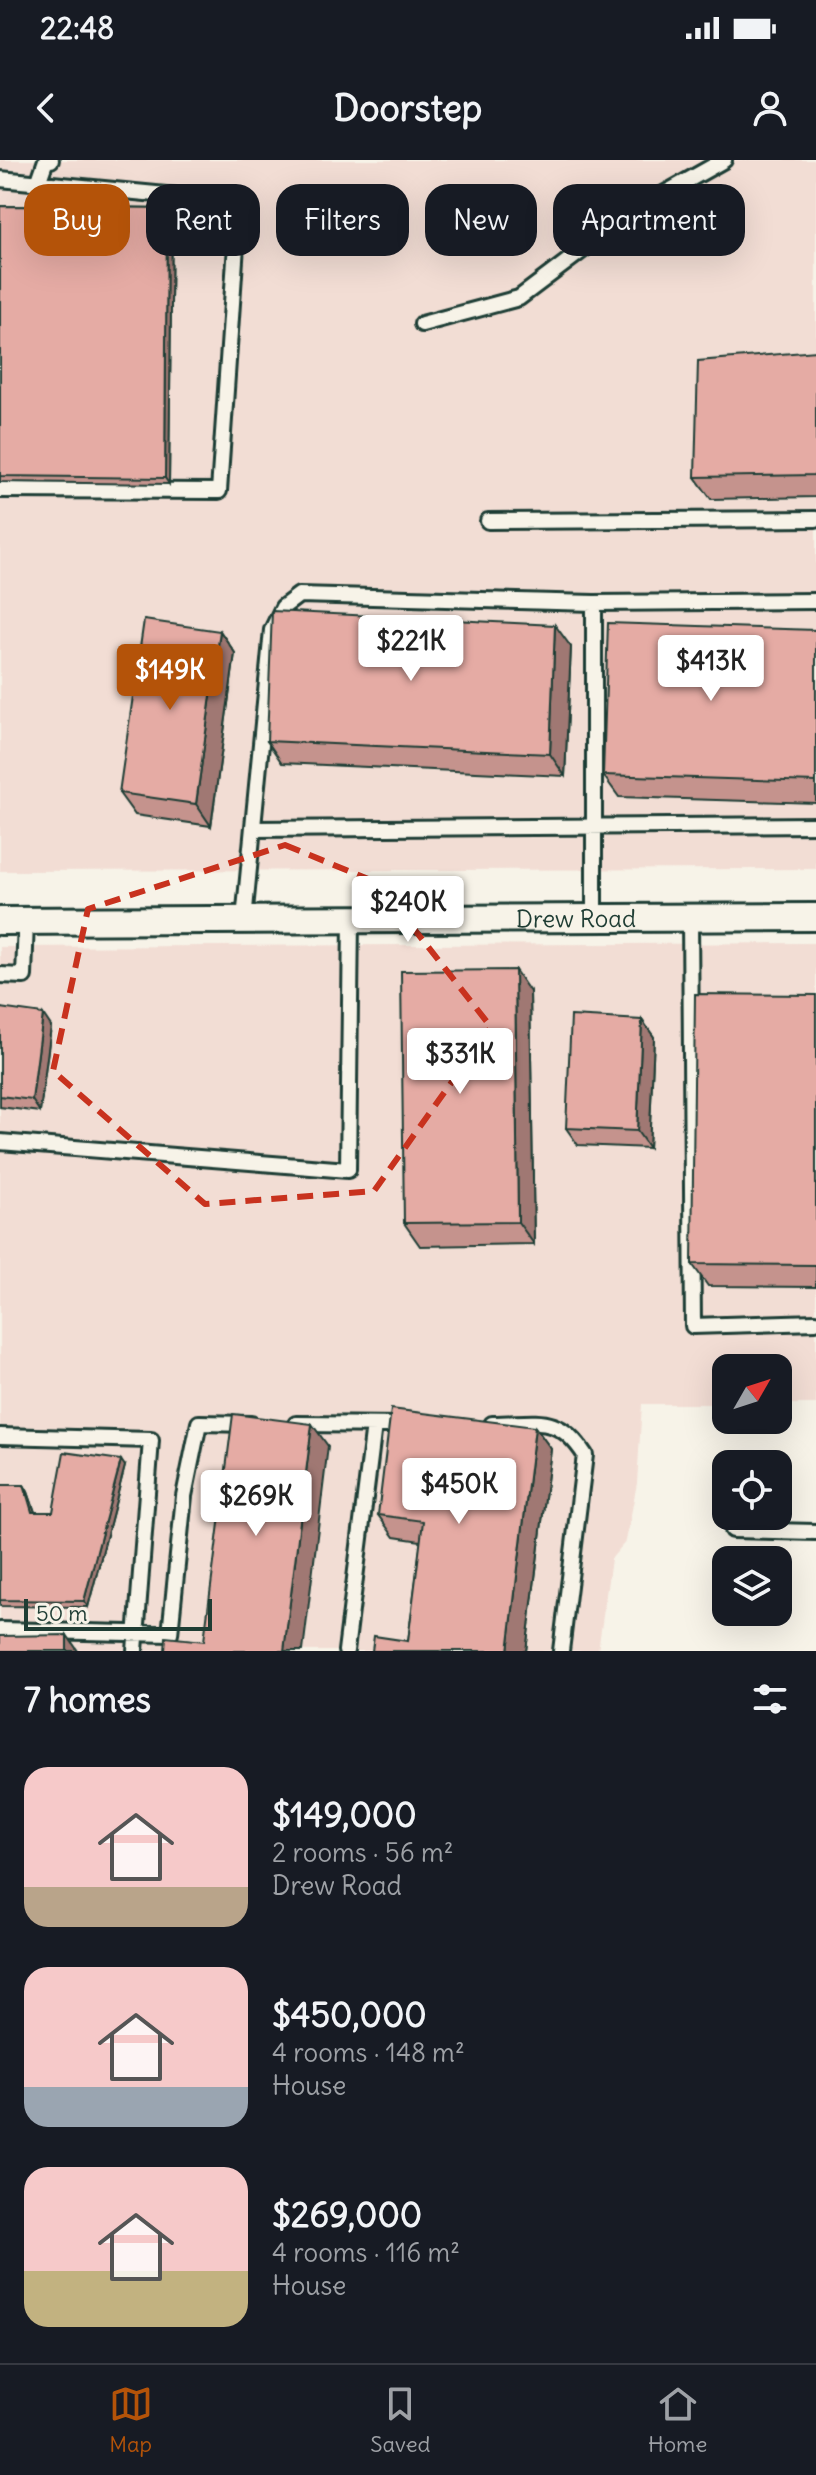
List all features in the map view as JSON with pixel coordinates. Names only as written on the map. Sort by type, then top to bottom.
[{"type":"street","name":"Drew Road","points":[[13,921],[816,917]]},
{"type":"lane","points":[[38,183],[46,160],[51,160]]},
{"type":"lane","points":[[422,324],[519,298],[637,209],[724,160]]},
{"type":"lane","points":[[0,179],[239,202],[219,491],[0,490]]},
{"type":"lane","points":[[488,521],[816,519]]},
{"type":"lane","points":[[244,920],[272,630],[283,607],[299,595],[594,603],[816,601]]},
{"type":"lane","points":[[594,603],[594,918]]},
{"type":"lane","points":[[253,829],[816,825]]},
{"type":"lane","points":[[690,918],[693,1326],[816,1322]]},
{"type":"lane","points":[[0,1142],[348,1170],[351,919]]},
{"type":"lane","points":[[0,975],[24,976],[13,921]]},
{"type":"lane","points":[[0,1630],[170,1634],[184,1496],[199,1423],[262,1424]]},
{"type":"lane","points":[[478,1424],[553,1423],[572,1435],[585,1455],[561,1651]]},
{"type":"lane","points":[[278,1424],[419,1425]]},
{"type":"lane","points":[[346,1651],[374,1425]]},
{"type":"lane","points":[[0,1436],[151,1440],[135,1651]]},
{"type":"lane","points":[[733,1530],[816,1532]]},
{"type":"highlighted area","points":[[285,845],[378,883],[491,1027],[374,1191],[205,1204],[53,1071],[88,909]]},
{"type":"shaded area","points":[[0,160],[816,160],[816,869],[0,871]]},
{"type":"shaded area","points":[[816,943],[816,1404],[792,1404],[792,1354],[712,1354],[712,1404],[642,1404],[637,1483],[626,1541],[611,1559],[598,1651],[0,1651],[0,947]]},
{"type":"building","points":[[0,206],[24,206],[24,256],[130,256],[130,208],[146,208],[146,256],[167,256],[165,478],[0,476]]},
{"type":"building","points":[[816,351],[816,475],[695,477],[698,361]]},
{"type":"building","points":[[272,611],[555,625],[550,754],[267,741]]},
{"type":"building","points":[[144,620],[220,631],[196,804],[119,793]]},
{"type":"building","points":[[608,623],[816,630],[816,782],[603,775]]},
{"type":"building","points":[[515,970],[518,1222],[404,1223],[401,971]]},
{"type":"building","points":[[695,994],[816,995],[816,1265],[692,1264]]},
{"type":"building","points":[[0,1008],[43,1014],[32,1100],[0,1096]]},
{"type":"building","points":[[571,1016],[642,1020],[637,1131],[566,1128]]},
{"type":"building","points":[[391,1409],[535,1427],[508,1651],[372,1651],[374,1636],[408,1641],[423,1521],[378,1515]]},
{"type":"building","points":[[233,1414],[312,1424],[284,1651],[165,1651],[166,1637],[204,1641]]},
{"type":"building","points":[[64,1452],[121,1460],[84,1601],[0,1600],[0,1485],[24,1485],[32,1512],[53,1512]]},
{"type":"building","points":[[67,1635],[67,1651],[0,1651],[0,1636]]}]
